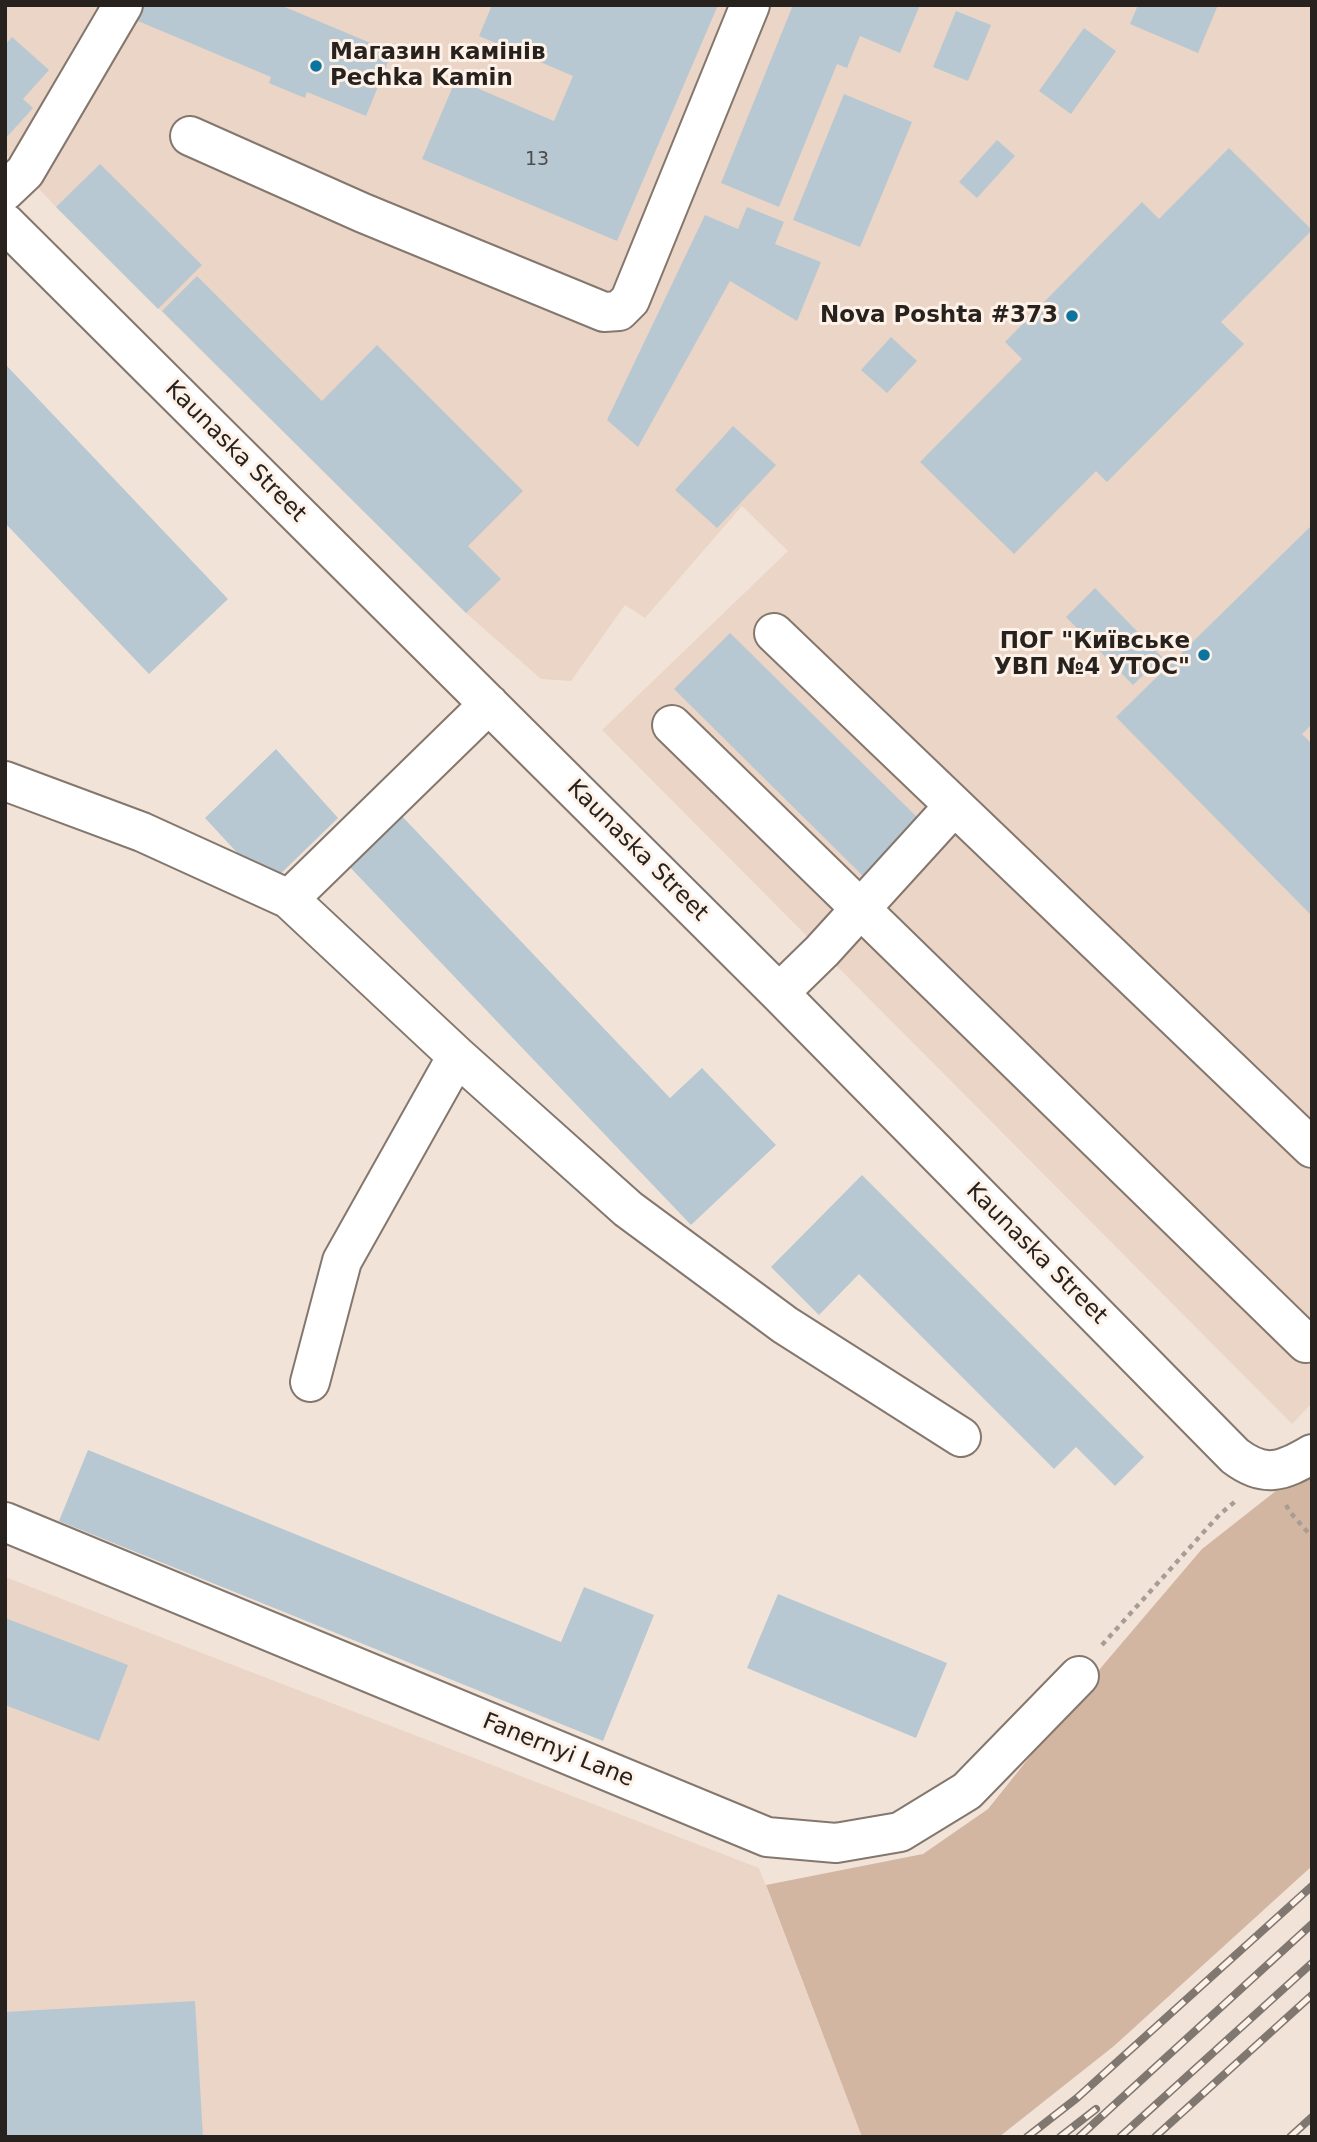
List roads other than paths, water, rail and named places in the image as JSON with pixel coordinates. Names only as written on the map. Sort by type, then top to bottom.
[{"type":"street","points":[[5,191],[25,172],[123,5]]},
{"type":"street","points":[[190,136],[363,213],[566,297],[604,312],[619,312],[630,300],[750,5]]},
{"type":"street","name":"Kaunaska Street","points":[[5,223],[779,993],[1235,1456],[1250,1467],[1271,1471],[1292,1466],[1312,1454]]},
{"type":"street","points":[[774,633],[1312,1148]]},
{"type":"street","points":[[289,900],[489,704]]},
{"type":"street","points":[[672,724],[1306,1343]]},
{"type":"street","points":[[5,781],[142,832],[289,900],[457,1056],[628,1209],[785,1325],[961,1437]]},
{"type":"street","points":[[779,993],[822,951],[954,806]]},
{"type":"street","points":[[310,1382],[342,1261],[457,1056]]},
{"type":"street","name":"Fanernyi Lane","points":[[5,1522],[767,1837],[836,1843],[900,1832],[967,1791],[1079,1676]]},
{"type":"railway","points":[[1027,2137],[1077,2098],[1312,1886]]},
{"type":"railway","points":[[1079,2137],[1312,1924]]},
{"type":"railway","points":[[1120,2137],[1312,1963]]},
{"type":"railway","points":[[1155,2137],[1312,1995]]},
{"type":"railway","points":[[1060,2137],[1096,2109]]},
{"type":"railway","points":[[1290,2137],[1312,2117]]},
{"type":"place","name":"Магазин камінів Pechka Kamin","points":[[316,66]]},
{"type":"place","name":"Nova Poshta #373","points":[[1072,316]]},
{"type":"place","name":"ПОГ \"Київське УВП №4 УТОС\"","points":[[1204,655]]}]
